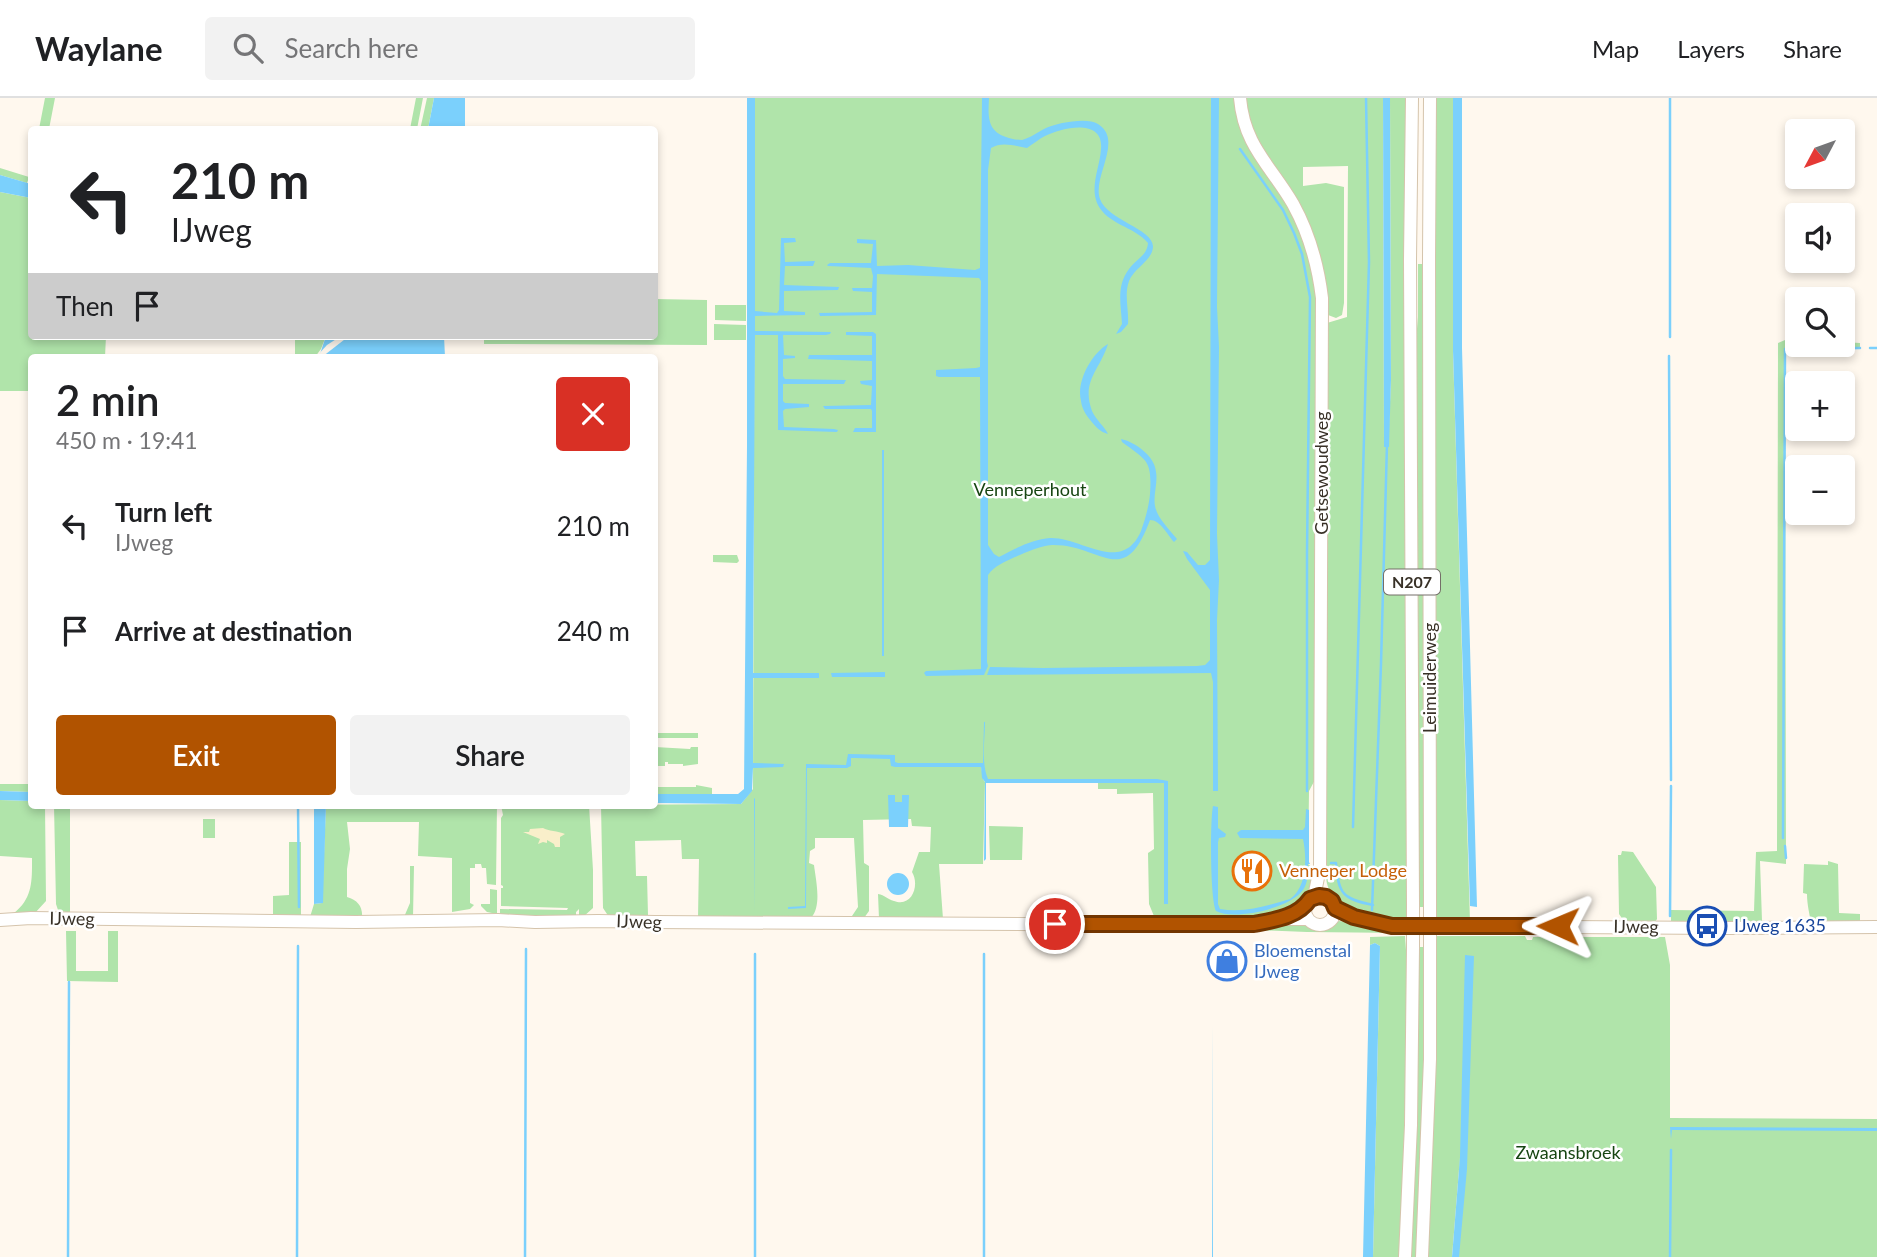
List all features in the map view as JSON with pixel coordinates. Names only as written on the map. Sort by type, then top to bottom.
[{"type":"street","name":"Getsewoudweg","points":[[1240,98],[1243,118],[1254,147],[1287,195],[1305,229],[1315,258],[1322,298],[1320,868],[1314,905]]},
{"type":"street","name":"Leimuiderweg","points":[[1405,1257],[1411,1125],[1413,947],[1410,274],[1412,98]]},
{"type":"street","name":"Leimuiderweg","points":[[1422,1257],[1430,1059],[1430,98]]},
{"type":"street","points":[[1314,905],[1332,901],[1333,914]]},
{"type":"street","name":"IJweg","points":[[0,920],[598,920],[668,923],[1217,925],[1249,924],[1278,919],[1314,905],[1320,925],[1329,923],[1333,914],[1392,926],[1877,927]]},
{"type":"green space","points":[[45,98],[55,98],[50,126],[40,126]]},
{"type":"green space","points":[[416,98],[423,98],[418,126],[411,126]]},
{"type":"green space","points":[[427,98],[434,98],[429,126],[421,126]]},
{"type":"green space","name":"Venneperhout","points":[[755,98],[1237,98],[1276,184],[1302,230],[1317,285],[1317,776],[1309,791],[1308,864],[1313,870],[1310,894],[1302,904],[1290,911],[1257,919],[1192,921],[1191,918],[1188,921],[1156,921],[1149,904],[1148,853],[1154,849],[1153,793],[1117,794],[1117,789],[1098,789],[1098,783],[1165,783],[985,781],[983,764],[895,767],[981,767],[985,782],[983,864],[939,864],[943,919],[879,919],[878,894],[900,902],[910,898],[915,889],[912,872],[919,852],[930,852],[931,827],[912,826],[911,819],[863,820],[864,863],[869,866],[869,911],[864,918],[850,919],[858,907],[854,838],[815,838],[815,848],[810,851],[809,863],[814,865],[817,900],[811,918],[698,918],[699,859],[682,859],[681,840],[635,841],[636,876],[647,876],[648,915],[609,917],[603,908],[601,809],[658,809],[658,805],[741,804],[753,789]]},
{"type":"green space","points":[[1383,98],[1384,447],[1388,447],[1391,380],[1390,98],[1406,98],[1409,920],[1375,917],[1352,910],[1334,897],[1328,887],[1325,870],[1327,323],[1347,317],[1348,166],[1303,167],[1303,186],[1326,183],[1344,187],[1344,303],[1342,315],[1336,318],[1328,315],[1321,269],[1257,145],[1244,100]]},
{"type":"green space","points":[[1436,98],[1453,98],[1453,351],[1470,922],[1437,922],[1434,376]]},
{"type":"green space","points":[[0,168],[28,177],[28,180],[27,183],[0,175]]},
{"type":"green space","points":[[0,192],[28,197],[28,340],[106,340],[105,354],[28,354],[28,391],[0,391]]},
{"type":"green space","points":[[1418,264],[1424,264],[1426,907],[1418,907],[1415,352]]},
{"type":"green space","points":[[658,299],[707,300],[707,345],[484,344],[484,340],[658,340]]},
{"type":"green space","points":[[715,305],[746,305],[746,321],[715,320]]},
{"type":"green space","points":[[714,324],[746,325],[746,340],[714,340]]},
{"type":"green space","points":[[295,340],[324,340],[317,354],[295,354]]},
{"type":"green space","points":[[1785,340],[1786,864],[1760,861],[1762,921],[1753,924],[1671,924],[1671,910],[1754,911],[1756,852],[1777,851],[1778,343]]},
{"type":"green space","points":[[713,555],[737,555],[739,561],[713,562]]},
{"type":"green space","points":[[658,733],[698,733],[698,738],[658,738]]},
{"type":"green space","points":[[658,747],[698,747],[698,764],[683,766],[665,762],[665,766],[658,766]]},
{"type":"green space","points":[[0,784],[28,784],[28,792],[0,791]]},
{"type":"green space","points":[[658,787],[712,788],[712,795],[658,794]]},
{"type":"green space","points":[[0,800],[28,801],[28,809],[45,809],[46,901],[35,913],[14,913],[28,895],[32,858],[0,856]]},
{"type":"green space","points":[[54,809],[70,809],[70,913],[58,910]]},
{"type":"green space","points":[[326,809],[497,809],[496,885],[487,884],[486,868],[482,868],[481,864],[470,868],[470,903],[474,905],[470,909],[452,912],[452,858],[418,856],[419,822],[347,822],[350,849],[347,897],[359,904],[362,918],[310,917],[314,904],[322,903]]},
{"type":"green space","points":[[502,809],[589,809],[593,908],[583,917],[579,917],[579,909],[576,916],[537,919],[500,914],[500,909],[568,908],[501,906]]},
{"type":"green space","points":[[203,819],[215,819],[215,838],[203,838]]},
{"type":"green space","points":[[989,826],[1023,827],[1022,860],[990,860]]},
{"type":"green space","points":[[289,842],[301,842],[301,917],[273,917],[273,896],[289,895]]},
{"type":"green space","points":[[1622,851],[1633,852],[1656,887],[1657,919],[1654,924],[1626,924],[1619,914],[1618,855],[1621,855]]},
{"type":"green space","points":[[1828,861],[1838,864],[1839,913],[1860,914],[1860,922],[1811,925],[1807,894],[1803,893],[1804,864],[1828,865]]},
{"type":"green space","points":[[410,866],[414,866],[413,917],[404,917],[410,903]]},
{"type":"green space","points":[[490,889],[497,890],[497,914],[487,912],[481,906],[490,904]]},
{"type":"green space","points":[[1299,918],[1323,928],[1339,921],[1404,930],[1404,933],[1256,930]]},
{"type":"green space","points":[[66,931],[76,931],[76,971],[108,971],[108,931],[118,931],[118,982],[67,981]]},
{"type":"green space","points":[[1405,936],[1409,992],[1400,1257],[1373,1257],[1380,946],[1375,943],[1370,945],[1370,937]]},
{"type":"green space","name":"Zwaansbroek","points":[[1437,936],[1525,936],[1527,940],[1532,940],[1533,937],[1665,937],[1670,965],[1670,1118],[1877,1119],[1877,1128],[1776,1128],[1877,1130],[1877,1257],[1455,1257],[1460,1157],[1452,1257],[1427,1257]]},
{"type":"green space","points":[[1418,947],[1424,947],[1426,1009],[1417,1257],[1408,1257]]},
{"type":"sand","points":[[543,828],[565,834],[560,837],[560,847],[555,847],[547,840],[547,843],[538,844],[540,839],[523,832]]},
{"type":"water","points":[[434,98],[465,98],[465,126],[429,126]]},
{"type":"water","points":[[747,98],[755,98],[755,311],[777,313],[779,310],[781,238],[795,238],[796,242],[784,243],[785,262],[815,261],[813,266],[785,266],[784,285],[839,287],[838,290],[784,291],[784,311],[805,312],[805,315],[755,316],[755,331],[831,332],[826,335],[783,335],[784,355],[795,358],[783,359],[783,376],[785,379],[846,380],[844,384],[783,384],[785,403],[809,404],[809,407],[785,409],[784,427],[834,429],[838,430],[837,432],[778,430],[778,335],[755,335],[753,673],[819,673],[819,678],[753,678],[753,763],[784,764],[783,767],[753,768],[752,791],[741,804],[658,803],[658,794],[738,794],[744,789]]},
{"type":"water","points":[[982,98],[989,98],[992,127],[1012,139],[1022,140],[1046,128],[1064,123],[1087,121],[1098,124],[1108,139],[1100,180],[1100,199],[1111,213],[1146,235],[1153,247],[1150,256],[1129,281],[1128,324],[1116,334],[1122,324],[1122,282],[1129,269],[1146,251],[1148,243],[1107,216],[1097,203],[1095,183],[1101,149],[1096,133],[1089,129],[1071,128],[1045,136],[1027,148],[1004,144],[991,148],[988,170],[988,545],[999,557],[1030,542],[1050,538],[1112,552],[1123,551],[1133,544],[1147,513],[1150,475],[1143,458],[1121,439],[1138,447],[1148,455],[1155,466],[1156,510],[1177,539],[1174,542],[1160,525],[1150,520],[1131,554],[1120,559],[1052,545],[1000,564],[988,575],[988,666],[984,675],[926,676],[926,671],[981,669],[980,377],[939,377],[936,376],[936,370],[980,367],[981,281],[979,278],[877,274],[876,315],[820,316],[819,313],[872,312],[872,292],[853,291],[852,288],[872,288],[871,268],[827,265],[871,263],[873,244],[857,243],[857,239],[876,240],[877,266],[980,268]]},
{"type":"water","points":[[1211,98],[1219,98],[1218,791],[1213,791],[1211,673],[987,675],[990,667],[1197,666],[1205,665],[1210,660],[1210,590],[1183,551],[1198,565],[1205,565],[1210,560]]},
{"type":"water","points":[[1383,98],[1390,98],[1389,447],[1384,447]]},
{"type":"water","points":[[1453,98],[1462,98],[1462,348],[1477,907],[1470,906],[1453,351]]},
{"type":"water","points":[[0,175],[28,183],[28,197],[0,192]]},
{"type":"water","points":[[846,332],[876,334],[876,432],[853,432],[855,428],[872,428],[871,409],[825,409],[823,406],[871,405],[872,386],[861,384],[860,381],[872,380],[872,361],[808,359],[809,355],[872,355],[872,336],[846,335]]},
{"type":"water","points":[[325,340],[444,340],[445,354],[320,354]]},
{"type":"water","points":[[1108,344],[1090,383],[1089,401],[1092,411],[1108,434],[1098,429],[1087,416],[1080,394],[1086,369],[1096,354]]},
{"type":"water","points":[[884,450],[884,656],[882,656]]},
{"type":"water","points":[[885,672],[885,677],[832,677],[831,673]]},
{"type":"water","points":[[984,722],[984,758],[988,779],[1168,781],[1168,904],[1164,904],[1164,783],[986,783],[984,861],[985,782],[981,767],[895,767],[891,766],[890,759],[851,758],[851,766],[847,768],[807,768],[806,908],[788,909],[805,906],[806,764],[846,765],[848,754],[895,755],[895,762],[898,763],[983,763]]},
{"type":"water","points":[[0,791],[28,792],[28,801],[0,800]]},
{"type":"water","points":[[888,795],[895,795],[895,802],[902,802],[902,795],[909,795],[908,827],[889,827]]},
{"type":"water","points":[[755,798],[755,911],[754,799]]},
{"type":"water","points":[[1213,806],[1218,807],[1218,828],[1226,834],[1225,837],[1219,838],[1218,842],[1218,904],[1220,909],[1229,910],[1255,908],[1290,899],[1296,894],[1303,880],[1303,839],[1240,838],[1237,833],[1241,830],[1303,830],[1306,809],[1309,810],[1310,864],[1306,884],[1297,896],[1287,902],[1262,911],[1224,914],[1216,911],[1211,859]]},
{"type":"water","points":[[314,809],[326,809],[323,903],[314,904]]},
{"type":"water","points":[[898,873],[908,880],[909,884],[902,894],[898,895],[888,888],[887,884],[894,874]]},
{"type":"water","points":[[1375,943],[1380,946],[1373,1257],[1363,1257],[1370,945]]},
{"type":"water","points":[[1465,955],[1474,956],[1467,1169],[1459,1257],[1452,1257],[1460,1157]]},
{"type":"water","points":[[1213,1025],[1213,1257],[1212,1257]]},
{"type":"water","points":[[1670,1127],[1877,1128],[1877,1131],[1672,1130],[1671,1139]]},
{"type":"pier","points":[[335,340],[344,340],[326,354],[319,354]]},
{"type":"waterway","points":[[1353,827],[1369,262],[1366,98]]},
{"type":"waterway","points":[[1670,98],[1670,337]]},
{"type":"waterway","points":[[1240,149],[1283,210],[1294,233],[1302,254],[1310,297],[1307,791]]},
{"type":"waterway","points":[[1783,838],[1785,349],[1860,348]]},
{"type":"waterway","points":[[1870,348],[1877,348]]},
{"type":"waterway","points":[[1669,356],[1671,780]]},
{"type":"waterway","points":[[1372,910],[1387,444]]},
{"type":"waterway","points":[[1670,916],[1671,786]]},
{"type":"waterway","points":[[298,809],[299,907]]},
{"type":"waterway","points":[[1785,846],[1786,858]]},
{"type":"waterway","points":[[1331,863],[1336,863],[1338,882],[1344,893],[1355,900],[1373,905]]},
{"type":"waterway","points":[[297,1257],[298,946]]},
{"type":"waterway","points":[[525,1257],[526,949]]},
{"type":"waterway","points":[[755,954],[755,1257]]},
{"type":"waterway","points":[[984,954],[984,1257]]},
{"type":"waterway","points":[[68,1257],[69,982]]},
{"type":"waterway","points":[[1670,1257],[1671,1150]]},
{"type":"place","name":"Venneper Lodge","points":[[1252,871]]},
{"type":"place","name":"IJweg 1635","points":[[1707,926]]},
{"type":"place","name":"Bloemenstal IJweg","points":[[1227,961]]},
{"type":"route","points":[[1055,924],[1254,924],[1300,911],[1310,899],[1323,895],[1329,898],[1335,908],[1354,917],[1392,926],[1558,926]]}]
